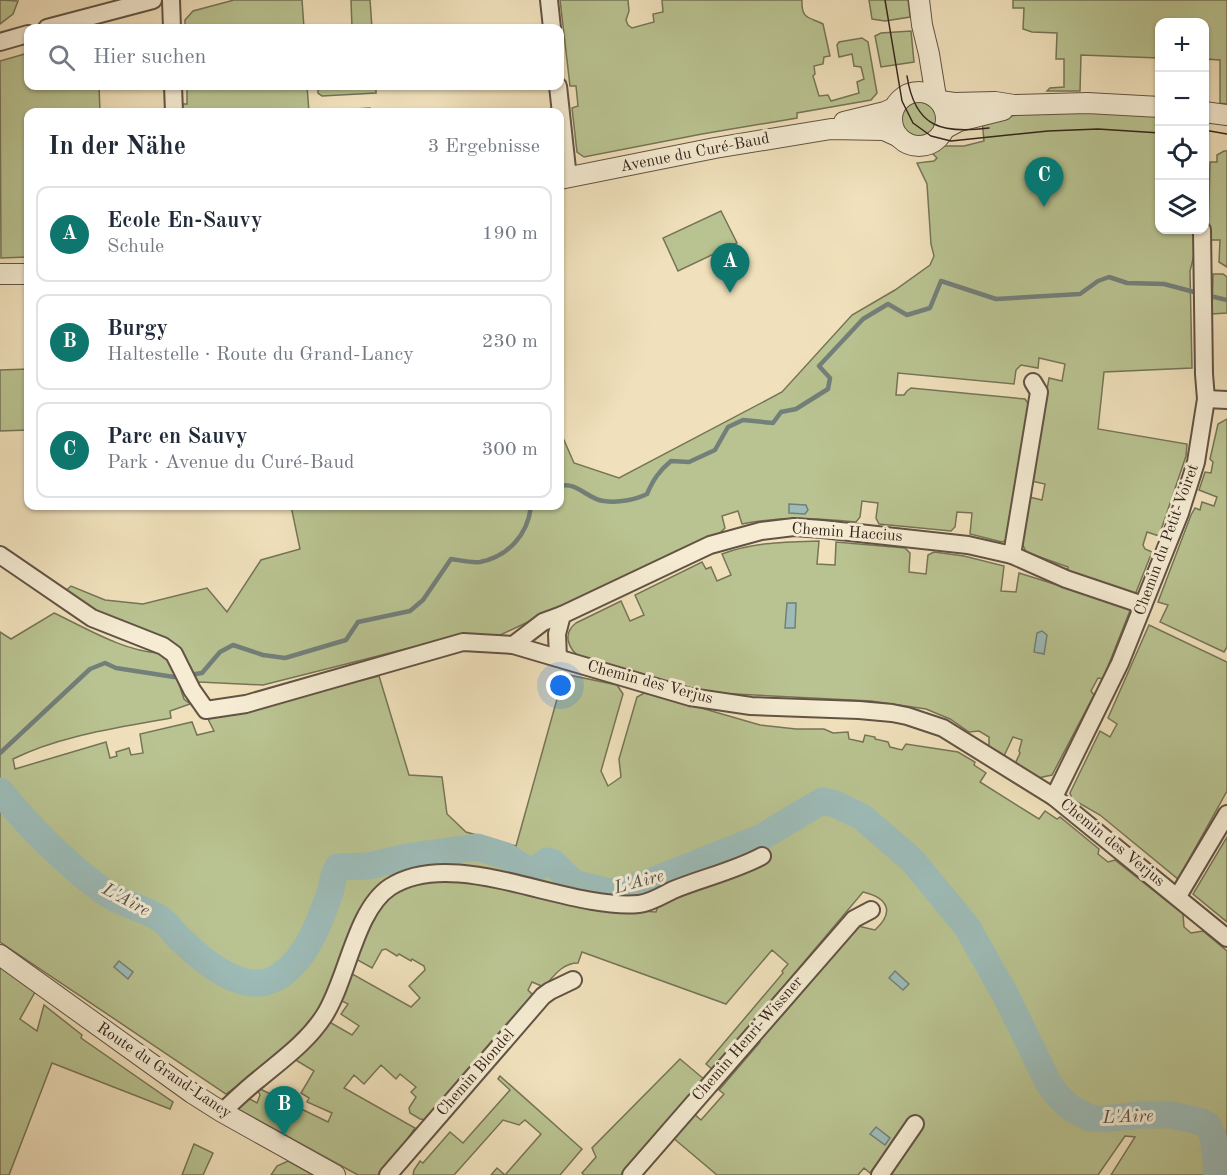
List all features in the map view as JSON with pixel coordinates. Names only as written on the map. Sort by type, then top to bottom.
[{"type":"street","points":[[62,24],[153,0]]},
{"type":"street","points":[[171,0],[172,24]]},
{"type":"street","points":[[549,0],[552,24]]},
{"type":"street","points":[[919,0],[938,99],[946,112],[944,129],[938,139],[921,146],[907,144],[897,136],[892,123],[894,108],[900,99],[916,91],[923,91],[938,99],[954,103],[995,102],[1014,105],[1087,103],[1155,107]]},
{"type":"street","points":[[916,91],[922,25]]},
{"type":"street","points":[[0,42],[24,35]]},
{"type":"street","points":[[173,90],[174,108]]},
{"type":"street","points":[[558,90],[559,108]]},
{"type":"street","points":[[944,129],[959,121],[995,113],[1014,105]]},
{"type":"street","name":"Avenue du Curé-Baud","points":[[831,129],[849,120],[875,115],[894,108]]},
{"type":"street","points":[[1209,113],[1227,115]]},
{"type":"street","name":"Avenue du Curé-Baud","points":[[564,179],[715,148],[831,129],[884,130],[897,136]]},
{"type":"street","name":"Chemin du Petit-Voiret","points":[[1054,797],[1106,694],[1180,513],[1196,462],[1206,399],[1202,313],[1202,234]]},
{"type":"street","points":[[0,274],[24,274]]},
{"type":"street","points":[[1012,555],[1039,392],[1033,382]]},
{"type":"street","points":[[1206,399],[1227,400]]},
{"type":"street","name":"Chemin Haccius","points":[[513,645],[543,622],[710,545],[734,537],[776,529],[822,529],[968,545],[1012,555],[1066,579],[1143,605]]},
{"type":"street","name":"Chemin des Verjus","points":[[0,555],[92,618],[163,646],[174,654],[192,690],[206,710],[246,704],[463,642],[513,645],[699,699],[751,706],[859,710],[907,716],[943,728],[1054,797],[1227,938]]},
{"type":"street","points":[[558,658],[557,634],[562,615]]},
{"type":"street","points":[[1178,897],[1227,814]]},
{"type":"street","points":[[222,1112],[257,1080],[299,1047],[312,1032],[325,1014],[364,921],[382,894],[400,882],[424,874],[465,874],[505,880],[587,902],[641,904],[743,866],[762,856]]},
{"type":"street","name":"Chemin Henri-Wissner","points":[[631,1175],[854,919],[871,910]]},
{"type":"street","name":"Route du Grand-Lancy","points":[[0,955],[169,1077],[222,1112],[335,1175]]},
{"type":"street","name":"Chemin Blondel","points":[[388,1175],[543,996],[573,980]]},
{"type":"street","points":[[880,1175],[915,1124]]},
{"type":"green space","points":[[0,0],[18,1],[13,14],[0,24]]},
{"type":"green space","points":[[234,0],[302,0],[304,24],[185,24],[185,20],[193,11]]},
{"type":"green space","points":[[351,0],[370,0],[372,24],[352,24]]},
{"type":"green space","points":[[560,0],[628,0],[629,11],[626,20],[632,28],[654,22],[653,14],[663,12],[662,0],[802,0],[805,15],[823,24],[830,56],[824,57],[823,64],[814,66],[813,76],[819,96],[828,95],[831,101],[859,93],[857,82],[864,79],[861,67],[854,66],[852,54],[839,57],[837,45],[839,42],[862,38],[868,42],[877,93],[871,100],[797,113],[797,118],[584,157],[577,152],[572,108],[578,106],[576,86],[570,86]]},
{"type":"green space","points":[[869,0],[908,0],[910,17],[885,21],[872,19]]},
{"type":"green space","points":[[1013,0],[1227,0],[1227,104],[1220,103],[1220,60],[1209,59],[1209,18],[1155,18],[1155,58],[1081,55],[1080,91],[1047,91],[1050,88],[1064,87],[1064,59],[1056,59],[1057,33],[1032,32],[1023,29],[1024,8],[1013,8]]},
{"type":"green space","points":[[911,31],[914,62],[881,67],[875,36],[881,33]]},
{"type":"green space","points":[[24,54],[24,90],[99,90],[100,108],[24,108],[24,257],[1,258],[0,61]]},
{"type":"green space","points":[[187,90],[307,90],[309,108],[180,108],[179,104],[187,104]]},
{"type":"green space","points":[[318,90],[376,90],[376,93],[322,96]]},
{"type":"green space","points":[[919,100],[932,105],[937,118],[932,131],[919,136],[906,131],[901,118],[906,105]]},
{"type":"green space","points":[[1068,111],[1155,115],[1155,234],[1196,234],[1195,251],[1190,271],[1192,368],[1104,372],[1098,429],[1187,444],[1186,456],[1159,536],[1147,532],[1143,545],[1145,549],[1152,552],[1135,595],[1067,572],[1068,567],[1026,552],[1022,543],[1029,497],[1042,500],[1045,484],[1031,481],[1049,378],[1062,381],[1065,364],[1039,358],[1038,368],[1021,365],[1016,370],[1014,384],[898,373],[896,395],[904,395],[911,388],[1025,399],[1030,406],[1008,540],[1002,542],[970,534],[972,513],[957,512],[955,527],[951,531],[879,524],[876,518],[878,503],[862,501],[860,517],[856,522],[799,518],[742,524],[738,511],[722,516],[725,528],[720,533],[496,637],[461,635],[263,685],[178,681],[184,699],[190,704],[170,711],[171,718],[110,729],[50,744],[13,759],[15,769],[106,742],[110,758],[117,756],[116,752],[129,748],[131,755],[143,753],[140,734],[192,722],[197,735],[214,731],[208,719],[379,676],[409,775],[442,777],[447,814],[466,832],[516,846],[564,674],[617,685],[623,694],[601,771],[608,786],[621,777],[619,759],[637,697],[646,692],[760,725],[824,729],[833,733],[848,732],[849,739],[863,742],[865,735],[875,737],[875,739],[888,742],[890,747],[902,750],[906,744],[958,752],[975,762],[974,765],[986,773],[980,782],[1039,819],[1045,811],[1057,819],[1060,817],[1099,849],[1098,854],[1108,862],[1115,860],[1183,914],[1184,927],[1191,933],[1203,931],[1227,951],[1227,1175],[1111,1175],[1135,1137],[1125,1136],[1098,1175],[885,1175],[909,1124],[900,1131],[901,1134],[870,1173],[864,1168],[858,1175],[717,1175],[672,1137],[693,1113],[701,1120],[724,1094],[719,1090],[760,1042],[757,1039],[785,1012],[858,926],[875,930],[881,923],[887,912],[886,906],[878,898],[863,892],[713,1070],[706,1064],[783,973],[782,971],[788,964],[772,950],[726,1004],[582,952],[578,963],[567,965],[544,987],[532,982],[528,990],[535,997],[427,1120],[410,1113],[409,1108],[416,1097],[411,1092],[416,1087],[400,1074],[396,1079],[381,1065],[364,1084],[354,1075],[344,1088],[415,1128],[383,1175],[358,1175],[236,1108],[250,1099],[257,1103],[260,1095],[256,1087],[328,1122],[332,1113],[307,1102],[309,1098],[301,1093],[314,1071],[294,1059],[326,1020],[352,1035],[359,1026],[341,1014],[348,1004],[336,998],[347,971],[411,1007],[420,998],[409,986],[425,970],[424,966],[399,954],[397,956],[386,949],[382,950],[372,968],[354,958],[368,927],[389,893],[410,884],[439,879],[495,883],[592,908],[656,912],[659,902],[639,902],[479,873],[389,883],[319,1016],[271,1061],[226,1094],[0,942],[0,632],[11,639],[54,613],[118,643],[159,653],[164,658],[173,648],[62,594],[71,586],[105,600],[143,604],[207,588],[227,612],[261,560],[300,549],[292,510],[564,510],[564,440],[574,463],[619,478],[782,392],[852,315],[895,290],[930,265],[934,256],[931,244],[927,184],[917,163],[934,161],[937,158],[932,153],[944,146],[964,146],[984,141],[982,120]]},
{"type":"green space","points":[[1227,151],[1227,267],[1219,262],[1220,240],[1208,240],[1210,162],[1217,162],[1217,155]]},
{"type":"green space","points":[[721,211],[737,243],[678,271],[663,238]]},
{"type":"green space","points":[[1213,274],[1223,274],[1227,277],[1227,313],[1212,314]]},
{"type":"green space","points":[[24,369],[24,430],[0,431],[0,370]]},
{"type":"green space","points":[[1227,419],[1227,647],[1224,652],[1160,622],[1168,605],[1158,602],[1195,508],[1200,510],[1202,502],[1214,506],[1217,497],[1199,490],[1205,472],[1211,473],[1213,462],[1210,459],[1218,424]]},
{"type":"green space","points":[[819,541],[817,564],[835,565],[836,542],[905,548],[910,553],[909,572],[926,574],[928,555],[934,552],[964,556],[1004,566],[1001,591],[1016,592],[1019,573],[1131,608],[1103,679],[1098,678],[1091,691],[1094,695],[1052,775],[1038,778],[1015,764],[1022,740],[1013,737],[1004,756],[989,746],[989,737],[979,731],[969,732],[950,719],[926,709],[871,701],[715,693],[661,682],[581,658],[570,646],[569,632],[576,623],[621,601],[630,621],[644,615],[635,595],[702,562],[706,569],[711,567],[717,581],[731,575],[722,554],[758,545]]},
{"type":"green space","points":[[1149,625],[1227,662],[1227,791],[1178,879],[1100,815],[1072,799],[1070,793],[1100,731],[1110,737],[1117,724],[1108,718]]},
{"type":"green space","points":[[1227,837],[1227,922],[1193,894]]},
{"type":"green space","points":[[0,966],[35,992],[20,1019],[37,1031],[44,1005],[82,1035],[81,1038],[173,1102],[170,1109],[52,1063],[9,1175],[0,1175]]},
{"type":"green space","points":[[680,1059],[705,1080],[623,1175],[584,1175],[582,1173],[596,1157],[592,1148]]},
{"type":"green space","points":[[500,1076],[582,1149],[560,1175],[505,1175],[541,1134],[525,1120],[519,1125],[503,1120],[454,1175],[413,1175],[420,1161],[423,1163],[450,1132],[463,1143],[510,1090],[498,1079]]},
{"type":"green space","points":[[194,1144],[213,1153],[203,1175],[182,1175]]},
{"type":"green space","points":[[288,1161],[313,1175],[271,1175],[277,1166]]},
{"type":"green space","points":[[497,1168],[505,1175],[491,1175]]},
{"type":"water","points":[[789,504],[806,505],[808,510],[805,514],[789,513]]},
{"type":"water","points":[[787,603],[796,603],[795,628],[785,628]]},
{"type":"water","points":[[1042,631],[1047,635],[1044,654],[1034,652],[1037,633]]},
{"type":"water","points":[[119,961],[133,972],[128,979],[114,967]]},
{"type":"water","points":[[895,971],[909,984],[903,990],[889,978]]},
{"type":"water","points":[[876,1127],[890,1138],[885,1145],[870,1134]]},
{"type":"waterway","points":[[564,485],[572,486],[593,498],[609,502],[637,498],[647,494],[657,476],[671,461],[689,462],[715,450],[728,427],[743,420],[773,423],[781,412],[796,409],[828,389],[830,378],[819,366],[863,319],[888,304],[907,315],[930,308],[941,281],[996,299],[1080,294],[1098,281],[1109,277],[1127,283],[1164,284],[1198,293]]},
{"type":"waterway","points":[[1206,295],[1227,300]]},
{"type":"waterway","points":[[189,675],[202,673],[220,652],[233,645],[263,655],[285,658],[346,640],[358,622],[410,611],[423,600],[451,559],[480,562],[500,555],[508,549],[526,526],[530,510]]},
{"type":"waterway","points":[[0,753],[90,669],[105,663],[116,668],[174,677],[181,676]]},
{"type":"waterway","name":"L'Aire","points":[[0,791],[51,847],[95,885],[115,898],[159,918],[212,966],[224,974],[249,983],[262,983],[274,979],[285,972],[302,953],[310,942],[321,917],[338,867],[368,866],[412,856],[477,847],[506,856],[531,872],[547,861],[552,862],[574,883],[610,892],[647,883],[760,838],[822,801],[835,804],[862,817],[912,860],[967,927],[1006,996],[1049,1084],[1058,1096],[1071,1108],[1090,1118],[1172,1115],[1202,1122],[1208,1125],[1213,1136],[1216,1175]]},
{"type":"tram line","points":[[885,0],[902,101],[913,123],[931,136],[951,141],[1048,131],[1098,129],[1155,133]]},
{"type":"tram line","points":[[907,76],[917,107],[933,124],[957,130],[989,128]]},
{"type":"tram line","points":[[1209,131],[1227,134]]},
{"type":"place","name":"Parc en Sauvy","points":[[1044,207]]},
{"type":"place","name":"Ecole En-Sauvy","points":[[730,293]]},
{"type":"place","name":"Burgy","points":[[284,1136]]}]
